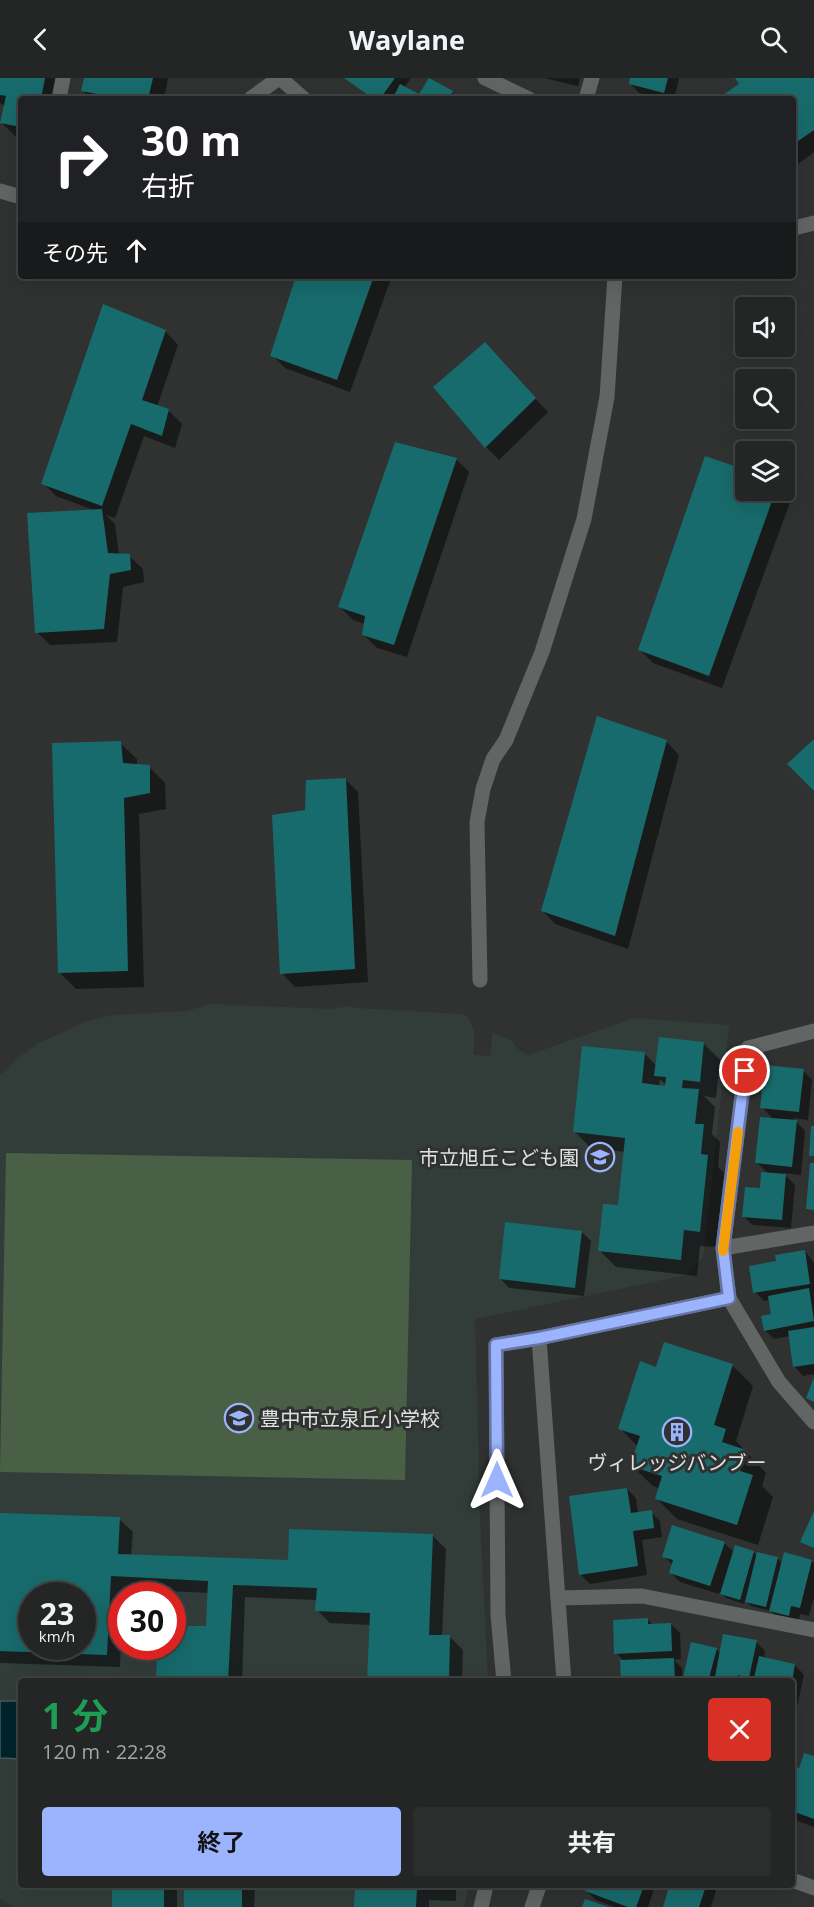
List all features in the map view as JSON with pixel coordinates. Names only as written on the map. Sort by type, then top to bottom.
[{"type":"street","points":[[60,96],[63,78]]},
{"type":"street","points":[[254,96],[279,78],[300,96]]},
{"type":"street","points":[[485,78],[523,96]]},
{"type":"street","points":[[587,96],[592,78]]},
{"type":"street","points":[[0,191],[18,196]]},
{"type":"street","points":[[796,228],[814,223]]},
{"type":"street","points":[[480,980],[477,822],[483,789],[493,759],[506,740],[542,652],[584,519],[607,397],[615,279]]},
{"type":"street","points":[[814,1031],[748,1048],[723,1248],[729,1298],[779,1382],[814,1422]]},
{"type":"street","points":[[723,1248],[814,1233]]},
{"type":"street","points":[[504,1678],[498,1615],[496,1345],[729,1298]]},
{"type":"street","points":[[539,1338],[564,1678]]},
{"type":"street","points":[[558,1598],[642,1596],[814,1630]]},
{"type":"street","points":[[795,1882],[814,1888]]},
{"type":"street","points":[[481,1907],[486,1888]]},
{"type":"street","points":[[532,1907],[538,1888]]},
{"type":"shaded area","name":"豊中市立泉丘小学校","points":[[211,1004],[330,1009],[349,1006],[463,1014],[468,1017],[474,1030],[474,1055],[491,1056],[492,1032],[512,1041],[519,1050],[528,1055],[635,1018],[729,1025],[703,1257],[687,1275],[475,1319],[480,1517],[488,1678],[18,1678],[18,1888],[469,1888],[464,1907],[12,1907],[0,1898],[0,1075],[39,1043],[85,1022],[112,1015],[186,1011]]},
{"type":"green space","points":[[6,1153],[412,1160],[405,1480],[0,1472]]},
{"type":"water","points":[[0,1701],[18,1701],[18,1759],[0,1758]]},
{"type":"building","points":[[0,78],[45,78],[42,96],[18,96],[18,126],[0,123],[6,96],[0,95]]},
{"type":"building","points":[[84,78],[153,78],[149,96],[102,96],[81,91]]},
{"type":"building","points":[[344,78],[395,78],[382,96],[369,96]]},
{"type":"building","points":[[429,78],[453,91],[450,96],[394,96],[400,84],[419,94]]},
{"type":"building","points":[[630,78],[668,78],[664,93],[629,84]]},
{"type":"building","points":[[735,78],[814,78],[814,130],[796,143],[796,96],[721,96],[739,84]]},
{"type":"building","points":[[295,279],[373,279],[337,380],[270,356]]},
{"type":"building","points":[[103,304],[166,330],[142,400],[169,409],[162,436],[131,424],[102,506],[41,484]]},
{"type":"building","points":[[485,342],[536,398],[485,448],[433,387]]},
{"type":"building","points":[[395,442],[457,458],[394,645],[362,635],[365,616],[338,607]]},
{"type":"building","points":[[705,456],[735,466],[735,501],[772,501],[709,676],[638,650]]},
{"type":"building","points":[[102,509],[108,553],[130,554],[131,570],[110,574],[104,629],[35,633],[27,513]]},
{"type":"building","points":[[597,716],[667,740],[615,936],[541,911]]},
{"type":"building","points":[[814,739],[814,791],[787,764]]},
{"type":"building","points":[[121,741],[123,763],[150,765],[150,793],[124,798],[128,971],[58,973],[52,743]]},
{"type":"building","points":[[346,778],[355,969],[280,974],[272,815],[305,810],[306,780]]},
{"type":"building","points":[[659,1037],[704,1042],[700,1082],[683,1080],[682,1088],[699,1089],[695,1124],[704,1124],[701,1154],[708,1155],[700,1232],[684,1230],[681,1260],[598,1251],[603,1204],[618,1205],[625,1138],[573,1132],[582,1046],[645,1052],[642,1083],[665,1086],[666,1077],[654,1076]]},
{"type":"building","points":[[765,1065],[804,1069],[799,1112],[760,1108]]},
{"type":"building","points":[[760,1117],[797,1120],[792,1167],[755,1163]]},
{"type":"building","points":[[811,1126],[814,1126],[814,1156],[809,1156]]},
{"type":"building","points":[[810,1163],[814,1163],[814,1210],[806,1209]]},
{"type":"building","points":[[761,1172],[786,1174],[782,1220],[742,1217],[745,1187],[760,1188]]},
{"type":"building","points":[[505,1222],[582,1231],[575,1288],[499,1279]]},
{"type":"building","points":[[805,1250],[810,1284],[753,1293],[749,1266],[776,1261],[775,1255]]},
{"type":"building","points":[[809,1288],[814,1321],[764,1331],[761,1316],[771,1314],[768,1296]]},
{"type":"building","points":[[814,1327],[814,1364],[793,1367],[788,1331]]},
{"type":"building","name":"ヴィレッジバンブー","points":[[664,1342],[733,1364],[714,1425],[726,1429],[722,1442],[746,1450],[740,1471],[753,1475],[737,1525],[655,1499],[662,1476],[630,1466],[640,1436],[618,1429],[640,1361],[656,1367]]},
{"type":"building","points":[[814,1377],[814,1402],[806,1398]]},
{"type":"building","points":[[627,1488],[631,1513],[652,1510],[654,1528],[633,1531],[638,1566],[579,1575],[569,1496]]},
{"type":"building","points":[[814,1511],[814,1548],[800,1542]]},
{"type":"building","points":[[0,1513],[120,1517],[118,1554],[288,1560],[289,1529],[433,1534],[429,1635],[450,1635],[449,1678],[367,1678],[370,1613],[315,1611],[317,1588],[233,1585],[228,1678],[156,1678],[157,1660],[186,1660],[186,1626],[206,1626],[208,1581],[111,1576],[111,1582],[108,1582],[107,1655],[96,1655],[96,1582],[18,1582],[18,1652],[0,1651]]},
{"type":"building","points":[[672,1525],[725,1542],[710,1586],[669,1573],[673,1560],[662,1557]]},
{"type":"building","points":[[735,1545],[754,1551],[740,1600],[720,1594]]},
{"type":"building","points":[[757,1552],[778,1557],[766,1607],[745,1602]]},
{"type":"building","points":[[784,1552],[812,1560],[800,1608],[791,1606],[789,1616],[769,1611]]},
{"type":"building","points":[[648,1618],[648,1624],[671,1623],[672,1651],[614,1654],[613,1620]]},
{"type":"building","points":[[723,1634],[757,1640],[749,1678],[738,1675],[738,1678],[715,1678]]},
{"type":"building","points":[[691,1642],[717,1648],[709,1678],[683,1678]]},
{"type":"building","points":[[759,1656],[795,1664],[793,1678],[754,1678]]},
{"type":"building","points":[[674,1658],[675,1678],[621,1678],[620,1660]]},
{"type":"building","points":[[804,1753],[814,1756],[814,1819],[795,1812],[795,1767],[799,1768]]},
{"type":"building","points":[[112,1888],[164,1888],[164,1907],[112,1907]]},
{"type":"building","points":[[184,1888],[242,1888],[242,1907],[184,1907]]},
{"type":"building","points":[[355,1888],[417,1888],[416,1907],[354,1907]]},
{"type":"building","points":[[586,1888],[643,1888],[636,1907],[628,1907],[585,1891]]},
{"type":"building","points":[[669,1888],[679,1890],[680,1888],[705,1888],[699,1907],[663,1907]]},
{"type":"building","points":[[585,1899],[609,1907],[582,1907]]},
{"type":"slow traffic","points":[[723,1251],[738,1132]]},
{"type":"place","name":"市立旭丘こども園","points":[[600,1157]]},
{"type":"place","name":"豊中市立泉丘小学校","points":[[239,1418]]},
{"type":"place","name":"ヴィレッジバンブー","points":[[677,1432]]},
{"type":"route","points":[[497,1480],[496,1345],[729,1298],[723,1248],[745,1071]]}]
